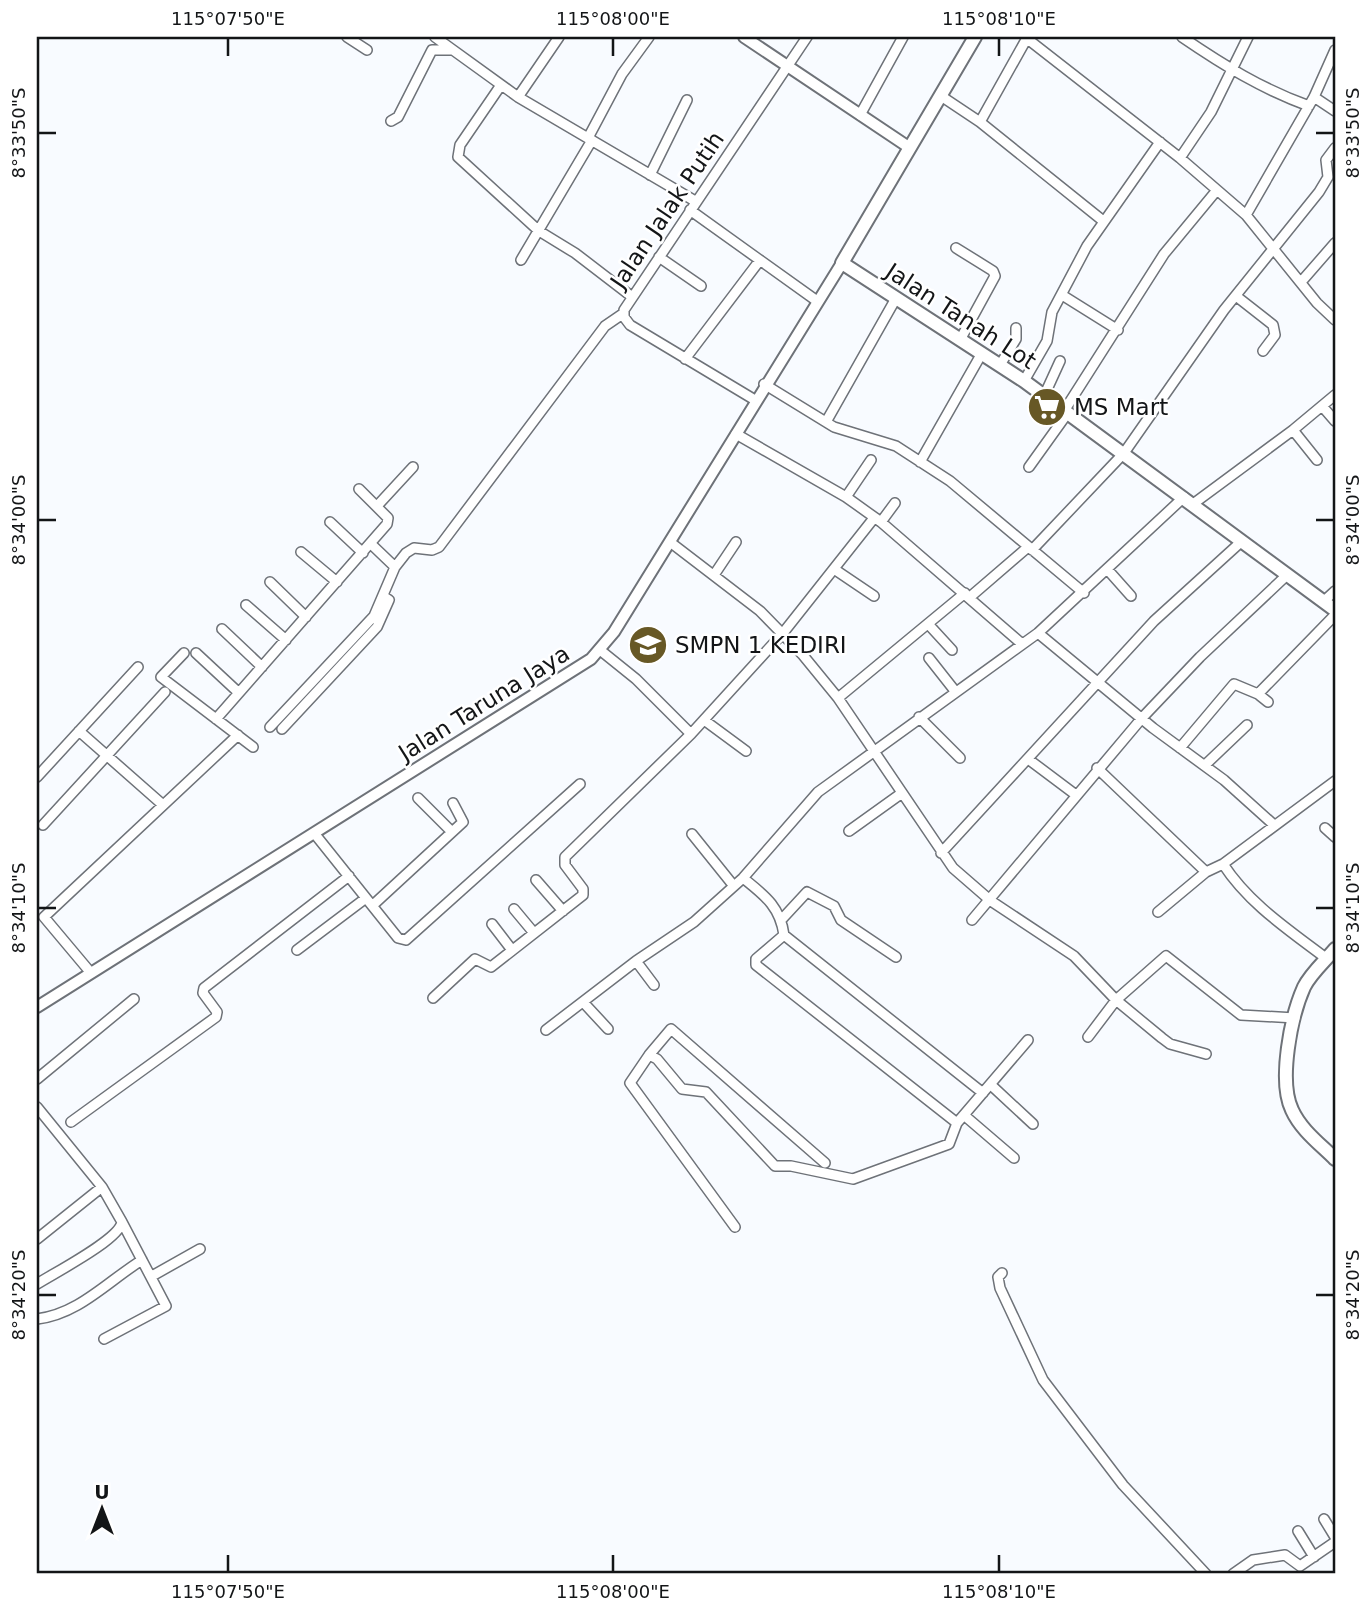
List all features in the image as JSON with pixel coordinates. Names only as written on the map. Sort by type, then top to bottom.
[{"type":"main road","points":[[842,263],[975,37]]},
{"type":"main road","name":"Jalan Tanah Lot","points":[[842,263],[895,300],[1024,381],[1189,500],[1324,601],[1335,613]]},
{"type":"main road","points":[[1331,954],[1305,986],[1295,1018],[1285,1079],[1288,1100],[1299,1123],[1335,1159]]},
{"type":"street","points":[[346,37],[367,50]]},
{"type":"street","points":[[435,37],[444,49],[518,97],[650,175],[817,301]]},
{"type":"street","points":[[518,97],[559,37]]},
{"type":"street","points":[[521,260],[590,139],[612,90],[649,37]]},
{"type":"street","points":[[744,37],[910,148]]},
{"type":"street","name":"Jalan Jalak Putih","points":[[755,400],[630,326],[624,313],[631,296],[807,37]]},
{"type":"street","points":[[860,116],[903,37]]},
{"type":"street","points":[[979,122],[1026,37],[1180,158],[1246,215],[1301,282],[1333,315]]},
{"type":"street","points":[[1182,37],[1232,71],[1274,93],[1309,106]]},
{"type":"street","points":[[1180,158],[1211,112],[1248,37]]},
{"type":"street","points":[[391,121],[398,117],[444,49]]},
{"type":"street","points":[[1246,215],[1314,97],[1335,52]]},
{"type":"street","points":[[501,85],[460,145],[458,154],[489,188],[539,231],[575,253],[631,296]]},
{"type":"street","points":[[941,96],[979,122],[1102,220]]},
{"type":"street","points":[[1314,97],[1335,111]]},
{"type":"street","points":[[650,175],[687,100]]},
{"type":"street","points":[[1024,381],[1047,341],[1052,312],[1102,220],[1126,193],[1160,142]]},
{"type":"street","points":[[838,698],[1030,548],[1124,453],[1236,296],[1328,180],[1326,160],[1335,148]]},
{"type":"street","points":[[1029,467],[1164,254],[1217,190]]},
{"type":"street","points":[[1301,282],[1335,243]]},
{"type":"street","points":[[957,248],[993,271],[995,276],[960,340]]},
{"type":"street","points":[[659,257],[701,286]]},
{"type":"street","points":[[685,359],[760,260]]},
{"type":"street","name":"Jalan Taruna Jaya","points":[[37,1007],[565,678],[600,650],[842,263]]},
{"type":"street","points":[[1062,295],[1118,330]]},
{"type":"street","points":[[1236,296],[1273,325],[1275,335],[1263,351]]},
{"type":"street","points":[[826,422],[895,300]]},
{"type":"street","points":[[271,727],[374,617],[395,567],[405,553],[414,548],[432,550],[439,547],[530,422],[605,326],[624,313]]},
{"type":"street","points":[[1000,365],[1016,339],[1016,328]]},
{"type":"street","points":[[920,461],[982,354]]},
{"type":"street","points":[[1044,396],[1060,361]]},
{"type":"street","points":[[765,384],[842,430],[882,440],[920,461],[975,501],[1084,593]]},
{"type":"street","points":[[546,1030],[636,961],[694,922],[743,878],[818,792],[1038,633],[1107,569],[1189,500],[1293,430],[1335,395]]},
{"type":"street","points":[[1322,406],[1335,421]]},
{"type":"street","points":[[1293,430],[1317,460]]},
{"type":"street","points":[[736,434],[846,497],[968,595],[1022,644]]},
{"type":"street","points":[[846,497],[871,460]]},
{"type":"street","points":[[377,506],[413,467]]},
{"type":"street","points":[[216,719],[371,544],[388,520],[359,489]]},
{"type":"street","points":[[433,998],[475,959],[490,968],[585,892],[565,865],[565,857],[691,734],[783,633],[877,520],[895,503]]},
{"type":"street","points":[[330,522],[363,553]]},
{"type":"street","points":[[941,853],[1169,605],[1242,541]]},
{"type":"street","points":[[670,542],[783,633],[838,698],[953,868],[991,901],[1074,956],[1116,1000],[1170,1044],[1206,1054]]},
{"type":"street","points":[[713,575],[736,542]]},
{"type":"street","points":[[371,544],[395,567]]},
{"type":"street","points":[[301,552],[337,582]]},
{"type":"street","points":[[834,569],[874,596]]},
{"type":"street","points":[[1107,569],[1131,596]]},
{"type":"street","points":[[972,920],[991,901],[1097,768],[1142,718],[1200,657],[1287,575]]},
{"type":"street","points":[[270,582],[306,617]]},
{"type":"street","points":[[1324,601],[1335,591]]},
{"type":"street","points":[[282,729],[377,627],[389,600],[383,596]]},
{"type":"street","points":[[246,605],[286,640]]},
{"type":"street","points":[[1258,694],[1335,613]]},
{"type":"street","points":[[929,625],[952,650]]},
{"type":"street","points":[[222,629],[262,667]]},
{"type":"street","points":[[1038,633],[1142,718],[1205,765],[1274,825]]},
{"type":"street","points":[[600,650],[636,679],[691,734]]},
{"type":"street","points":[[184,653],[161,677],[253,747]]},
{"type":"street","points":[[196,653],[239,693]]},
{"type":"street","points":[[929,658],[955,691]]},
{"type":"street","points":[[37,777],[138,667]]},
{"type":"street","points":[[1180,748],[1234,684],[1258,694],[1268,702]]},
{"type":"street","points":[[43,825],[165,692]]},
{"type":"street","points":[[919,718],[960,758]]},
{"type":"street","points":[[704,720],[746,751]]},
{"type":"street","points":[[1205,765],[1247,725]]},
{"type":"street","points":[[79,731],[163,805]]},
{"type":"street","points":[[91,973],[44,917],[238,736]]},
{"type":"street","points":[[1028,759],[1076,795]]},
{"type":"street","points":[[1097,768],[1206,872]]},
{"type":"street","points":[[1158,912],[1206,872],[1223,864],[1335,781]]},
{"type":"street","points":[[314,833],[398,938],[406,940],[580,784]]},
{"type":"street","points":[[849,831],[902,793]]},
{"type":"street","points":[[418,798],[452,832]]},
{"type":"street","points":[[297,950],[370,902],[452,832],[464,820],[453,803]]},
{"type":"street","points":[[1325,828],[1335,837]]},
{"type":"street","points":[[692,834],[733,885]]},
{"type":"street","points":[[1223,864],[1236,884],[1254,902],[1331,954]]},
{"type":"street","points":[[71,1122],[216,1017],[217,1012],[203,993],[204,988],[349,876]]},
{"type":"street","points":[[743,878],[775,904],[782,919],[784,935],[983,1093]]},
{"type":"street","points":[[536,880],[563,911]]},
{"type":"street","points":[[782,919],[807,892],[834,906],[841,920],[896,957]]},
{"type":"street","points":[[514,909],[534,933]]},
{"type":"street","points":[[492,924],[512,950]]},
{"type":"street","points":[[784,935],[756,959],[756,965],[957,1123]]},
{"type":"street","points":[[1088,1038],[1116,1000],[1166,956],[1175,960],[1241,1015],[1295,1018]]},
{"type":"street","points":[[636,961],[654,985]]},
{"type":"street","points":[[37,1079],[134,999]]},
{"type":"street","points":[[583,1002],[608,1029]]},
{"type":"street","points":[[736,1227],[630,1083],[671,1029],[825,1163]]},
{"type":"street","points":[[649,1055],[657,1059],[682,1089],[705,1092],[775,1166],[791,1166],[845,1179],[861,1178],[944,1147],[952,1140],[957,1123],[1028,1040]]},
{"type":"street","points":[[991,1085],[1033,1124]]},
{"type":"street","points":[[37,1107],[102,1187],[166,1306],[104,1339]]},
{"type":"street","points":[[965,1116],[1014,1158]]},
{"type":"street","points":[[37,1239],[102,1187]]},
{"type":"street","points":[[37,1284],[105,1241],[120,1229],[122,1222]]},
{"type":"street","points":[[152,1276],[200,1249]]},
{"type":"street","points":[[37,1319],[97,1295],[117,1275],[142,1260]]},
{"type":"street","points":[[1002,1273],[998,1277],[1000,1288],[1044,1380],[1123,1485],[1206,1574]]},
{"type":"street","points":[[1233,1574],[1255,1559],[1285,1555],[1298,1567],[1335,1539],[1324,1519]]},
{"type":"street","points":[[1298,1531],[1314,1557]]},
{"type":"place","name":"MS Mart","points":[[1047,407]]},
{"type":"place","name":"SMPN 1 KEDIRI","points":[[648,645]]}]
